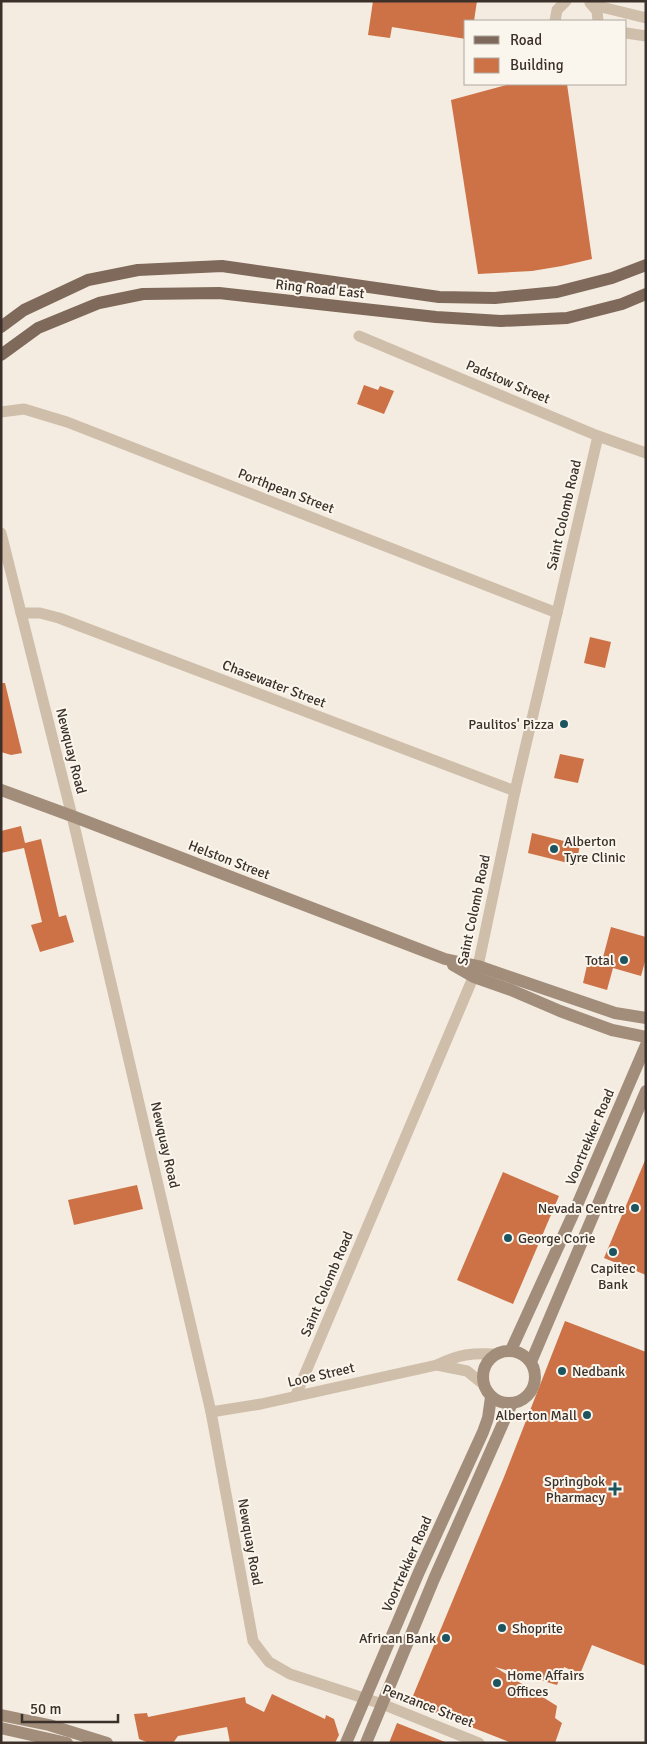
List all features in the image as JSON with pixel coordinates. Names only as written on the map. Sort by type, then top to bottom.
[{"type":"main road","name":"Ring Road East","points":[[1,327],[24,310],[88,280],[138,270],[222,266],[412,294],[439,297],[495,298],[557,292],[612,278],[646,265]]},
{"type":"main road","name":"Ring Road East","points":[[1,355],[38,328],[99,303],[143,294],[219,293],[416,315],[501,321],[567,318],[622,304],[646,294]]},
{"type":"main road","points":[[412,294],[416,315]]},
{"type":"main road","name":"Helston Street","points":[[1,790],[476,972],[612,1030],[646,1037]]},
{"type":"main road","name":"Helston Street","points":[[476,972],[616,1013],[646,1018]]},
{"type":"main road","name":"Voortrekker Road","points":[[512,1350],[646,1045]]},
{"type":"main road","points":[[531,1362],[646,1091]]},
{"type":"main road","points":[[512,1350],[522,1354],[531,1362],[536,1374],[533,1388],[524,1399],[512,1403],[501,1402],[491,1397],[483,1384],[482,1372],[487,1362],[495,1354],[512,1350]]},
{"type":"main road","name":"Voortrekker Road","points":[[346,1743],[419,1572],[483,1432],[488,1418],[491,1397]]},
{"type":"main road","points":[[366,1743],[434,1579],[505,1415],[512,1403]]},
{"type":"main road","points":[[1,1715],[49,1725],[106,1742]]},
{"type":"main road","points":[[1,1728],[67,1743]]},
{"type":"street","points":[[555,11],[566,1]]},
{"type":"street","points":[[590,3],[646,18]]},
{"type":"street","points":[[590,3],[597,11],[598,20]]},
{"type":"street","points":[[627,33],[646,36]]},
{"type":"street","name":"Padstow Street","points":[[359,336],[598,436],[646,453]]},
{"type":"street","name":"Porthpean Street","points":[[1,412],[24,409],[67,422],[558,613]]},
{"type":"street","name":"Saint Colomb Road","points":[[296,1395],[476,972],[515,791],[598,436]]},
{"type":"street","name":"Newquay Road","points":[[1,533],[72,816],[211,1412],[253,1642],[269,1662],[290,1674],[365,1698]]},
{"type":"street","name":"Chasewater Street","points":[[21,613],[40,613],[59,618],[515,791]]},
{"type":"street","name":"Looe Street","points":[[211,1412],[261,1404],[437,1365],[454,1357],[472,1353],[495,1354]]},
{"type":"street","name":"Looe Street","points":[[437,1365],[467,1371],[483,1384]]},
{"type":"street","name":"Penzance Street","points":[[365,1698],[479,1743]]},
{"type":"building","points":[[373,1],[477,1],[474,20],[464,20],[464,39],[392,27],[390,38],[368,35]]},
{"type":"building","points":[[506,85],[567,85],[592,259],[532,271],[478,274],[451,100]]},
{"type":"building","points":[[364,385],[378,390],[380,386],[394,391],[384,414],[357,404]]},
{"type":"building","points":[[590,637],[611,642],[605,668],[584,663]]},
{"type":"building","points":[[1,683],[5,683],[22,753],[11,755],[1,752]]},
{"type":"building","points":[[560,754],[584,759],[578,783],[554,778]]},
{"type":"building","points":[[21,826],[25,843],[41,839],[59,917],[66,915],[74,942],[40,952],[31,925],[42,922],[24,848],[1,853],[1,831]]},
{"type":"building","name":"Alberton Tyre Clinic","points":[[532,833],[580,845],[576,865],[528,853]]},
{"type":"building","name":"Total","points":[[611,927],[646,937],[646,958],[641,976],[613,968],[607,990],[583,983],[588,961],[601,965]]},
{"type":"building","name":"Nevada Centre","points":[[646,1158],[646,1275],[604,1258]]},
{"type":"building","name":"George Corie","points":[[503,1172],[559,1196],[513,1304],[457,1280]]},
{"type":"building","points":[[137,1185],[143,1209],[74,1225],[68,1200]]},
{"type":"building","points":[[565,1321],[646,1352],[646,1666],[592,1645],[580,1674],[564,1667],[557,1685],[495,1667],[557,1706],[555,1718],[562,1723],[555,1743],[512,1743],[410,1703],[504,1477]]},
{"type":"building","points":[[272,1694],[325,1719],[326,1715],[334,1719],[339,1735],[335,1743],[230,1743],[227,1727],[178,1736],[173,1743],[149,1743],[139,1739],[134,1714],[147,1713],[148,1717],[245,1697],[246,1703],[264,1712]]},
{"type":"building","points":[[397,1723],[445,1742],[445,1743],[389,1743]]},
{"type":"place","name":"Paulitos' Pizza","points":[[564,724]]},
{"type":"place","name":"Alberton Tyre Clinic","points":[[554,849]]},
{"type":"place","name":"Total","points":[[624,960]]},
{"type":"place","name":"Nevada Centre","points":[[635,1208]]},
{"type":"place","name":"George Corie","points":[[508,1238]]},
{"type":"place","name":"Capitec Bank","points":[[613,1252]]},
{"type":"place","name":"Nedbank","points":[[562,1371]]},
{"type":"place","name":"Alberton Mall","points":[[587,1415]]},
{"type":"place","name":"Springbok Pharmacy","points":[[615,1489]]},
{"type":"place","name":"Shoprite","points":[[502,1628]]},
{"type":"place","name":"African Bank","points":[[446,1638]]},
{"type":"place","name":"Home Affairs Offices","points":[[497,1683]]}]
